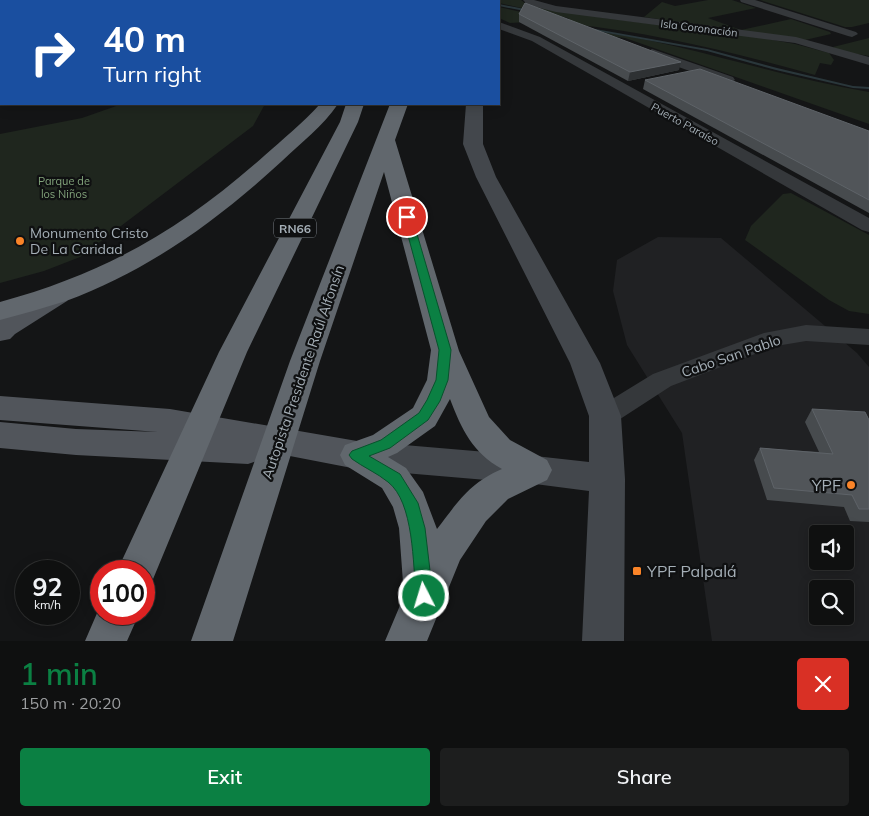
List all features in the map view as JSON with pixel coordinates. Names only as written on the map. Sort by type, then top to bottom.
[{"type":"highway","points":[[0,311],[58,294],[123,266],[180,234],[225,201],[267,165],[328,105]]},
{"type":"highway","name":"RN66","points":[[143,558],[233,352],[344,130],[355,105]]},
{"type":"highway","name":"Autopista Presidente Raúl Alfonsín","points":[[212,641],[305,361],[399,105]]},
{"type":"highway","points":[[386,141],[445,350],[476,424],[498,450],[535,470]]},
{"type":"highway","points":[[356,455],[386,444],[424,417],[442,380],[445,350]]},
{"type":"highway","points":[[356,455],[394,478],[410,503],[418,528],[424,596]]},
{"type":"highway","points":[[406,641],[445,549],[473,510],[496,488],[535,470]]},
{"type":"highway","points":[[106,641],[113,625]]},
{"type":"main road","points":[[0,332],[58,294]]},
{"type":"main road","points":[[4,422],[76,442],[356,455]]},
{"type":"street","name":"Isla Coronación","points":[[528,0],[532,3],[556,9],[796,40],[869,61]]},
{"type":"street","points":[[745,0],[852,34]]},
{"type":"street","name":"Puerto Paraíso","points":[[500,25],[536,39],[869,226]]},
{"type":"street","points":[[823,48],[822,45],[830,40],[865,30]]},
{"type":"street","points":[[638,48],[740,85]]},
{"type":"street","points":[[676,77],[704,71]]},
{"type":"street","points":[[621,88],[639,84]]},
{"type":"street","points":[[474,105],[473,144],[486,177],[585,363],[605,416],[608,478],[603,641]]},
{"type":"street","name":"Cabo San Pablo","points":[[605,416],[662,380],[772,339],[806,333],[869,337]]},
{"type":"street","points":[[356,455],[608,478]]},
{"type":"shaded area","points":[[658,237],[721,238],[857,353],[869,367],[869,641],[712,641],[682,433],[627,345],[613,291],[617,260]]},
{"type":"green space","points":[[500,0],[521,0],[525,3],[604,18],[751,36],[795,44],[829,53],[834,60],[831,65],[820,63],[815,75],[695,45],[634,33],[572,24],[568,18],[500,3]]},
{"type":"green space","points":[[708,0],[732,0],[756,8],[708,18],[741,30],[791,19],[830,32],[831,34],[805,40],[644,17],[662,2],[675,6]]},
{"type":"green space","points":[[760,0],[869,0],[869,23],[845,27]]},
{"type":"green space","points":[[500,7],[534,15],[527,22],[510,23],[500,18]]},
{"type":"green space","points":[[587,30],[658,42],[798,77],[869,92],[869,124],[625,38],[592,34]]},
{"type":"green space","points":[[869,38],[869,56],[839,51],[833,47]]},
{"type":"green space","name":"Parque de los Niños","points":[[119,105],[264,105],[253,126],[80,257],[44,271],[0,283],[0,134],[82,118]]},
{"type":"green space","points":[[791,193],[869,235],[869,314],[849,311],[829,300],[745,240],[751,226],[783,194]]},
{"type":"building","points":[[525,3],[681,62],[630,72],[519,14]]},
{"type":"building","points":[[700,69],[869,131],[869,200],[645,80]]},
{"type":"building","points":[[812,409],[865,412],[869,420],[869,509],[859,509],[852,495],[774,488],[760,448],[833,454]]},
{"type":"waterway","points":[[500,5],[530,11]]},
{"type":"waterway","points":[[585,28],[707,50],[776,69],[853,87],[869,88]]},
{"type":"place","name":"Monumento Cristo De La Caridad","points":[[20,241]]},
{"type":"place","name":"YPF","points":[[851,485]]},
{"type":"place","name":"YPF Palpalá","points":[[637,571]]},
{"type":"route","points":[[407,217],[445,350],[442,380],[424,417],[386,444],[356,455],[394,478],[410,503],[418,528],[424,596]]}]
